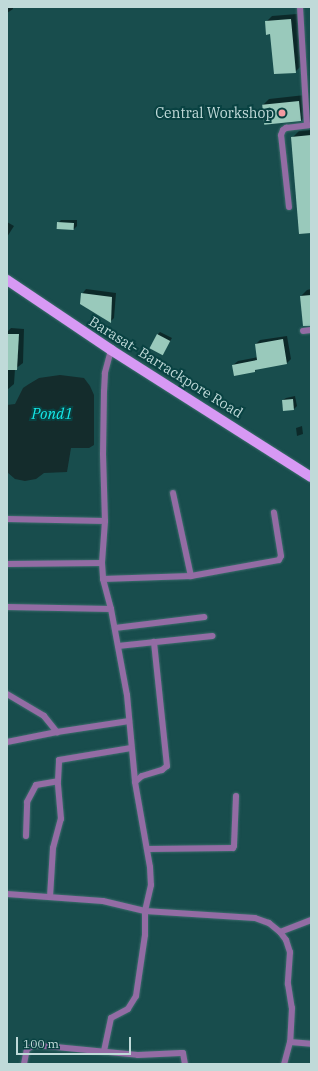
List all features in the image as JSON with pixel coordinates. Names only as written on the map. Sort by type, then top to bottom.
[{"type":"main road","name":"Barasat- Barrackpore Road","points":[[7,280],[111,350],[171,386],[311,477]]},
{"type":"street","points":[[289,207],[282,135],[283,130],[286,128],[309,125],[300,7]]},
{"type":"street","points":[[303,331],[311,330]]},
{"type":"street","points":[[104,1051],[111,1018],[128,1009],[136,996],[145,935],[145,911],[152,884],[148,849],[135,782],[127,695],[115,628],[103,579],[102,563],[105,521],[103,454],[104,391],[105,373],[111,350]]},
{"type":"street","points":[[173,493],[191,576]]},
{"type":"street","points":[[103,579],[191,576],[279,560],[281,556],[274,514]]},
{"type":"street","points":[[7,520],[105,521]]},
{"type":"street","points":[[7,564],[102,563]]},
{"type":"street","points":[[7,607],[111,609]]},
{"type":"street","points":[[115,628],[204,617]]},
{"type":"street","points":[[118,646],[212,636]]},
{"type":"street","points":[[135,782],[142,776],[162,770],[167,766],[154,642]]},
{"type":"street","points":[[7,694],[44,716],[57,732]]},
{"type":"street","points":[[7,742],[57,732],[129,721]]},
{"type":"street","points":[[50,897],[53,848],[61,819],[58,781],[59,760],[61,758],[131,748]]},
{"type":"street","points":[[26,836],[26,806],[35,787],[38,784],[58,781]]},
{"type":"street","points":[[148,849],[233,848],[236,796]]},
{"type":"street","points":[[7,894],[103,901],[145,911],[255,918],[269,923],[280,932],[286,940],[290,952],[288,984],[292,1008],[290,1042],[284,1064]]},
{"type":"street","points":[[280,932],[311,920]]},
{"type":"street","points":[[290,1042],[311,1044]]},
{"type":"street","points":[[24,1064],[27,1049],[35,1045],[143,1055],[181,1052],[183,1053],[184,1064]]},
{"type":"water","name":"Pond1","points":[[60,375],[84,378],[90,386],[94,395],[94,445],[89,448],[71,448],[67,472],[44,473],[36,479],[25,481],[15,479],[7,472],[7,405],[15,404],[23,388],[39,378]]},
{"type":"building","points":[[291,19],[296,73],[274,74],[270,34],[266,35],[265,21]]},
{"type":"building","name":"Central Workshop","points":[[299,101],[301,121],[264,125],[262,105]]},
{"type":"building","points":[[311,135],[311,233],[299,234],[291,137]]},
{"type":"building","points":[[57,222],[74,223],[74,230],[57,229]]},
{"type":"building","points":[[81,293],[112,297],[111,323],[80,304]]},
{"type":"building","points":[[311,295],[311,326],[303,326],[300,296]]},
{"type":"building","points":[[7,334],[19,334],[17,370],[7,370]]},
{"type":"building","points":[[157,334],[170,341],[163,355],[149,348]]},
{"type":"building","points":[[283,339],[287,364],[255,370],[255,372],[234,376],[232,365],[257,360],[255,344]]},
{"type":"building","points":[[293,399],[294,410],[283,411],[282,400]]},
{"type":"place","name":"Central Workshop","points":[[282,113]]}]
